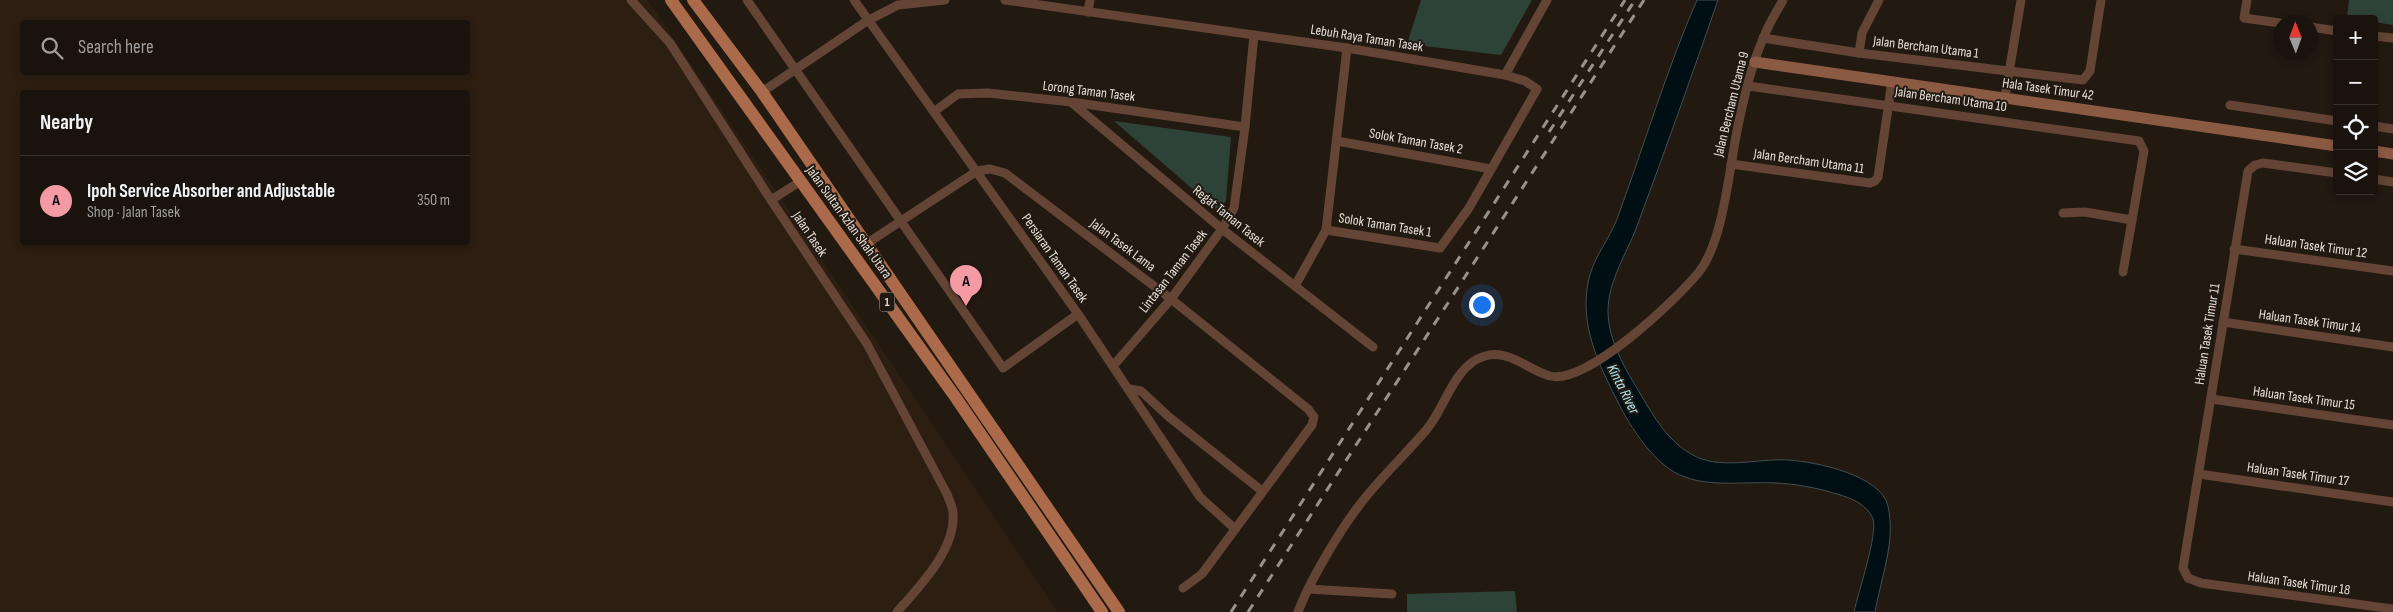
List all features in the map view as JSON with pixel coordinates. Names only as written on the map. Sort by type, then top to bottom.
[{"type":"main road","name":"Jalan Sultan Azlan Shah Utara","points":[[671,0],[956,398],[1100,610]]},
{"type":"main road","name":"Jalan Sultan Azlan Shah Utara","points":[[693,0],[762,92],[1119,612]]},
{"type":"street","name":"Jalan Tasek","points":[[631,0],[670,43],[867,344],[947,494],[954,511],[949,540],[943,554],[897,612]]},
{"type":"street","points":[[747,0],[1003,368],[1078,314]]},
{"type":"street","name":"Persiaran Taman Tasek","points":[[854,0],[867,21],[935,111],[1078,314],[1112,366],[1130,389],[1200,497],[1235,529]]},
{"type":"street","points":[[762,92],[867,21],[903,3],[945,0]]},
{"type":"street","name":"Lebuh Raya Taman Tasek","points":[[1005,0],[1347,48],[1505,75],[1525,81],[1537,88],[1469,208],[1440,248]]},
{"type":"street","points":[[1088,12],[1090,0]]},
{"type":"street","points":[[1505,75],[1547,0]]},
{"type":"street","name":"Jalan Bercham Utama 9","points":[[1298,612],[1308,589],[1361,503],[1429,427],[1456,381],[1472,361],[1485,356],[1502,355],[1538,372],[1563,378],[1593,365],[1628,339],[1685,288],[1699,271],[1713,246],[1720,220],[1748,86],[1755,62],[1763,38],[1783,0]]},
{"type":"street","points":[[1859,52],[1862,33],[1879,0]]},
{"type":"street","points":[[2005,98],[2021,0]]},
{"type":"street","name":"Jalan Bercham Utama 1","points":[[1763,38],[2079,80],[2086,78],[2090,71],[2101,0]]},
{"type":"street","points":[[2247,0],[2244,18],[2273,22]]},
{"type":"street","points":[[2318,28],[2333,30]]},
{"type":"street","name":"Lintasan Taman Tasek","points":[[1112,366],[1171,299],[1222,229],[1234,208],[1245,127],[1254,35]]},
{"type":"street","points":[[2378,36],[2393,38]]},
{"type":"street","points":[[1295,286],[1326,230],[1347,48]]},
{"type":"street","name":"Hala Tasek Timur 42","points":[[1755,62],[2333,145]]},
{"type":"street","points":[[1888,104],[1892,81]]},
{"type":"street","name":"Jalan Bercham Utama 10","points":[[1748,86],[2135,139],[2142,143],[2144,151],[2132,220]]},
{"type":"street","name":"Lorong Taman Tasek","points":[[935,111],[951,98],[967,92],[1071,102],[1245,127]]},
{"type":"street","name":"Regat Taman Tasek","points":[[1071,102],[1222,229],[1373,347]]},
{"type":"street","name":"Jalan Bercham Utama 11","points":[[1731,164],[1873,182],[1878,176],[1888,104]]},
{"type":"street","points":[[2230,105],[2333,120]]},
{"type":"street","points":[[2378,127],[2393,129]]},
{"type":"street","name":"Solok Taman Tasek 2","points":[[1336,141],[1491,169]]},
{"type":"street","points":[[2378,152],[2393,154]]},
{"type":"street","name":"Haluan Tasek Timur 11","points":[[2200,583],[2188,578],[2183,568],[2247,175],[2251,168],[2264,163],[2333,173]]},
{"type":"street","name":"Jalan Tasek Lama","points":[[977,171],[990,169],[1005,173],[1171,299],[1308,409],[1314,417],[1312,425],[1262,491]]},
{"type":"street","points":[[866,244],[977,171]]},
{"type":"street","points":[[2378,180],[2393,182]]},
{"type":"street","points":[[771,200],[801,181]]},
{"type":"street","points":[[2062,213],[2084,212],[2132,220],[2123,272]]},
{"type":"street","name":"Solok Taman Tasek 1","points":[[1326,230],[1440,248]]},
{"type":"street","name":"Haluan Tasek Timur 12","points":[[2234,249],[2393,271]]},
{"type":"street","name":"Haluan Tasek Timur 14","points":[[2223,322],[2393,348]]},
{"type":"street","points":[[1130,389],[1141,391],[1169,417],[1262,491],[1202,574],[1183,588]]},
{"type":"street","name":"Haluan Tasek Timur 15","points":[[2210,399],[2393,425]]},
{"type":"street","points":[[1153,425],[1169,417]]},
{"type":"street","name":"Haluan Tasek Timur 17","points":[[2199,474],[2393,502]]},
{"type":"street","name":"Haluan Tasek Timur 18","points":[[2200,583],[2393,609]]},
{"type":"street","points":[[1308,589],[1392,594]]},
{"type":"shaded area","points":[[0,0],[648,0],[1058,612],[0,612]]},
{"type":"green space","points":[[1421,0],[1532,0],[1501,55],[1407,44]]},
{"type":"green space","points":[[2349,0],[2393,0],[2393,25],[2378,23],[2378,15],[2347,15]]},
{"type":"green space","points":[[1114,121],[1231,137],[1226,201],[1217,210]]},
{"type":"green space","points":[[1515,591],[1517,612],[1407,612],[1407,594]]},
{"type":"water","name":"Kinta River","points":[[1697,0],[1718,0],[1637,226],[1611,289],[1608,311],[1614,344],[1656,420],[1675,442],[1691,454],[1714,462],[1739,463],[1789,460],[1830,467],[1861,478],[1883,495],[1888,506],[1890,533],[1887,559],[1875,612],[1854,612],[1873,537],[1873,519],[1867,509],[1848,497],[1792,484],[1698,481],[1674,472],[1654,455],[1636,434],[1604,374],[1590,336],[1586,297],[1590,274],[1617,219],[1665,81]]},
{"type":"railway","points":[[1231,612],[1625,0]]},
{"type":"railway","points":[[1549,132],[1635,0]]},
{"type":"railway","points":[[1248,612],[1644,0]]},
{"type":"place","name":"Ipoh Service Absorber and Adjustable","points":[[966,306]]}]
